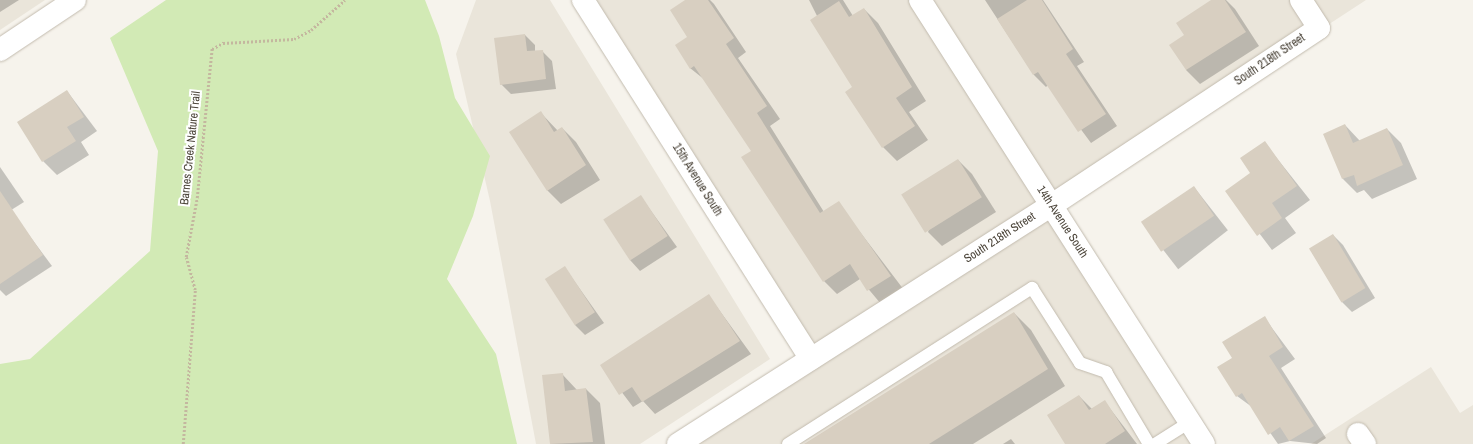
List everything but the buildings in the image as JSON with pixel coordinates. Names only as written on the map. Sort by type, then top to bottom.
[{"type":"street","points":[[0,50],[75,0]]},
{"type":"street","name":"15th Avenue South","points":[[583,0],[811,359]]},
{"type":"street","name":"14th Avenue South","points":[[920,0],[1204,444]]},
{"type":"street","name":"South 218th Street","points":[[678,444],[1052,205],[1319,28],[1301,0]]},
{"type":"lane","points":[[788,444],[1032,288],[1080,363],[1106,372],[1149,444]]},
{"type":"lane","points":[[1155,444],[1190,422]]},
{"type":"path","name":"Barnes Creek Nature Trail","points":[[183,444],[196,290],[186,257],[197,198],[212,49],[223,43],[274,42],[294,39],[311,30],[345,0]]},
{"type":"shaded area","points":[[0,0],[45,0],[0,30]]},
{"type":"shaded area","points":[[476,0],[550,0],[770,359],[640,444],[536,444],[490,201],[456,54]]},
{"type":"shaded area","points":[[583,0],[1366,0],[1052,205],[1204,444],[678,444],[811,359]]},
{"type":"shaded area","points":[[1431,367],[1460,413],[1473,405],[1473,444],[1311,444]]},
{"type":"green space","points":[[166,0],[425,0],[439,36],[455,98],[490,156],[473,216],[447,279],[496,354],[517,444],[0,444],[0,364],[30,359],[150,251],[158,151],[110,38]]}]
